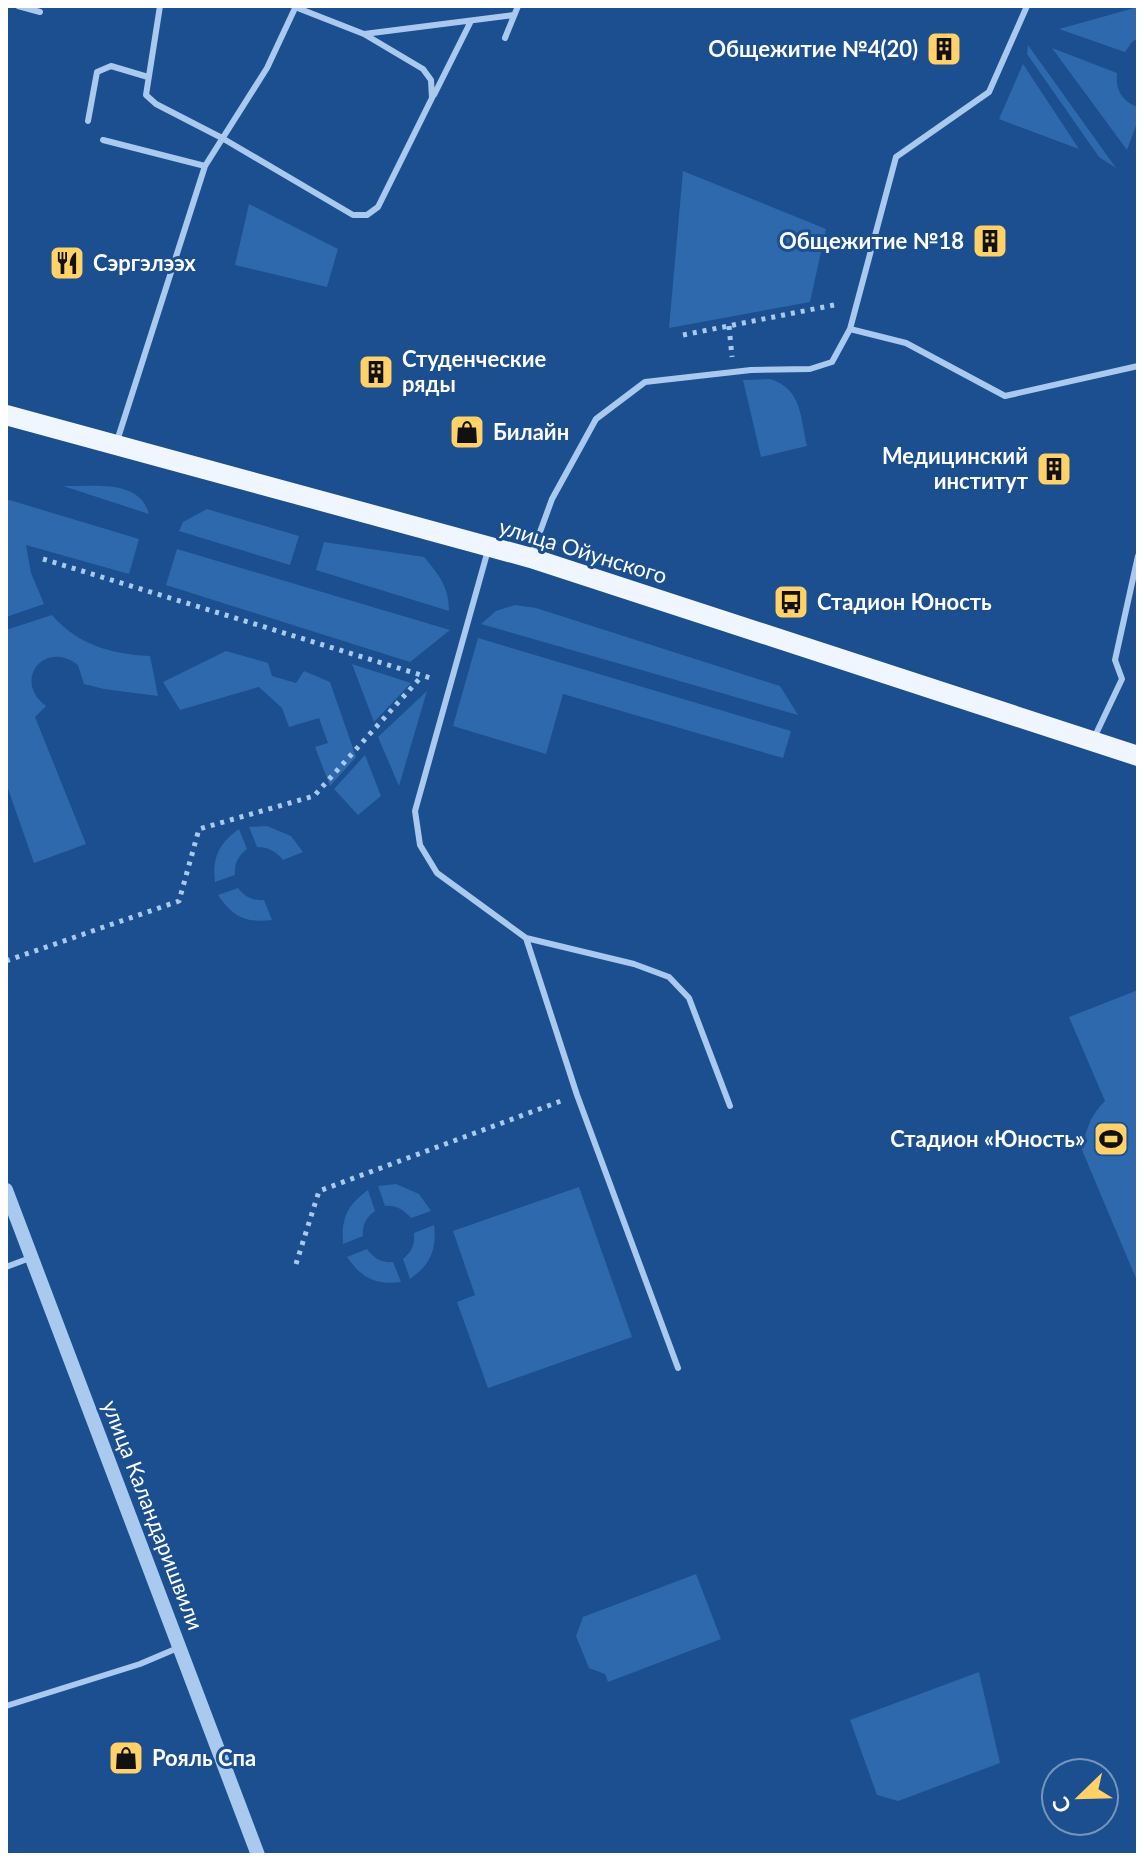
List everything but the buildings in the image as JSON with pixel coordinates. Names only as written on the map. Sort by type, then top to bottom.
[{"type":"main road","name":"улица Ойунского","points":[[6,415],[531,558],[1138,756]]},
{"type":"street","name":"улица Каландаришвили","points":[[6,1190],[258,1855]]},
{"type":"lane","points":[[18,6],[40,12]]},
{"type":"lane","points":[[160,6],[146,95],[156,104],[222,138],[353,215],[367,215],[378,207],[471,21]]},
{"type":"lane","points":[[116,446],[205,166],[267,68],[296,6],[364,34],[423,69],[431,80],[432,98]]},
{"type":"lane","points":[[505,38],[518,6]]},
{"type":"lane","points":[[531,558],[552,499],[596,419],[645,382],[734,371],[810,369],[832,362],[850,329],[896,157],[989,92],[1027,6]]},
{"type":"lane","points":[[364,34],[514,15]]},
{"type":"lane","points":[[88,121],[97,72],[111,66],[148,77]]},
{"type":"lane","points":[[103,140],[205,166]]},
{"type":"lane","points":[[850,329],[906,343],[1005,396],[1138,366]]},
{"type":"lane","points":[[489,547],[415,811],[420,845],[437,873],[526,938],[634,964],[669,977],[689,998],[730,1106]]},
{"type":"lane","points":[[1092,741],[1122,679],[1115,660],[1138,556]]},
{"type":"lane","points":[[526,938],[577,1095],[678,1368]]},
{"type":"lane","points":[[6,1267],[30,1258]]},
{"type":"lane","points":[[6,1706],[140,1664],[180,1647]]},
{"type":"path","points":[[683,335],[858,300]]},
{"type":"path","points":[[729,326],[734,371]]},
{"type":"path","points":[[43,559],[450,684]]},
{"type":"path","points":[[6,961],[179,901],[199,829],[314,796],[422,676]]},
{"type":"path","points":[[296,1264],[319,1191],[577,1095]]},
{"type":"shaded area","points":[[1138,7],[1138,38],[1125,52],[1059,29]]},
{"type":"shaded area","points":[[1028,45],[1116,168],[1099,157],[1027,54]]},
{"type":"shaded area","points":[[1052,48],[1117,73],[1121,94],[1138,107],[1138,120],[1127,150]]},
{"type":"shaded area","points":[[1023,64],[1079,149],[999,119]]},
{"type":"shaded area","points":[[683,171],[826,229],[810,302],[669,328]]},
{"type":"shaded area","points":[[249,204],[338,249],[327,287],[235,265]]},
{"type":"shaded area","points":[[770,379],[788,389],[794,397],[801,414],[807,446],[761,457],[743,380]]},
{"type":"shaded area","points":[[63,486],[101,486],[125,490],[144,503],[149,514]]},
{"type":"shaded area","points":[[6,499],[139,539],[129,574],[26,545],[31,573],[44,604],[6,617]]},
{"type":"shaded area","points":[[207,509],[299,536],[290,565],[179,531],[183,522]]},
{"type":"shaded area","points":[[324,542],[424,557],[442,582],[449,611],[316,570]]},
{"type":"shaded area","points":[[177,549],[450,630],[410,662],[166,585]]},
{"type":"shaded area","points":[[515,605],[536,608],[780,686],[798,715],[481,624],[496,611]]},
{"type":"shaded area","points":[[52,615],[84,641],[122,653],[150,656],[158,696],[84,684],[78,665],[65,658],[54,657],[36,666],[32,685],[36,696],[46,706],[35,717],[86,844],[34,863],[6,783],[6,630]]},
{"type":"shaded area","points":[[478,638],[791,731],[783,758],[563,694],[546,754],[453,726]]},
{"type":"shaded area","points":[[226,651],[268,663],[272,676],[296,683],[304,671],[330,682],[356,757],[330,786],[315,747],[328,743],[319,718],[289,727],[282,708],[259,687],[180,710],[163,682]]},
{"type":"shaded area","points":[[352,664],[411,683],[374,722]]},
{"type":"shaded area","points":[[427,691],[399,786],[378,737]]},
{"type":"shaded area","points":[[365,755],[381,796],[358,815],[334,789]]},
{"type":"shaded area","points":[[267,826],[291,836],[303,852],[283,860],[272,850],[257,847],[249,827]]},
{"type":"shaded area","points":[[239,829],[247,849],[237,860],[235,875],[215,882],[218,852]]},
{"type":"shaded area","points":[[238,888],[250,898],[264,900],[272,920],[247,919],[229,909],[218,895]]},
{"type":"shaded area","name":"Стадион «Юность»","points":[[1138,990],[1138,1283],[1082,1150],[1089,1124],[1105,1101],[1069,1017]]},
{"type":"shaded area","points":[[396,1184],[419,1194],[431,1211],[411,1218],[400,1209],[385,1206],[378,1186]]},
{"type":"shaded area","points":[[579,1187],[632,1337],[488,1388],[457,1302],[475,1295],[453,1231]]},
{"type":"shaded area","points":[[368,1190],[375,1211],[365,1222],[363,1236],[343,1244],[347,1213]]},
{"type":"shaded area","points":[[434,1225],[431,1256],[410,1279],[403,1259],[412,1248],[414,1233]]},
{"type":"shaded area","points":[[367,1249],[378,1260],[393,1262],[401,1282],[376,1281],[358,1270],[347,1257]]},
{"type":"shaded area","points":[[696,1574],[721,1639],[608,1682],[605,1674],[589,1668],[576,1636],[583,1617]]},
{"type":"shaded area","points":[[979,1672],[1000,1763],[898,1801],[877,1795],[850,1720]]},
{"type":"place","name":"Общежитие №4(20)","points":[[944,49]]},
{"type":"place","name":"Общежитие №18","points":[[990,241]]},
{"type":"place","name":"Сэргэлээх","points":[[67,263]]},
{"type":"place","name":"Студенческие ряды","points":[[376,372]]},
{"type":"place","name":"Билайн","points":[[467,432]]},
{"type":"place","name":"Медицинский институт","points":[[1054,469]]},
{"type":"place","name":"Стадион Юность","points":[[791,602]]},
{"type":"place","name":"Стадион «Юность»","points":[[1111,1139]]},
{"type":"place","name":"Рояль Спа","points":[[126,1758]]}]
